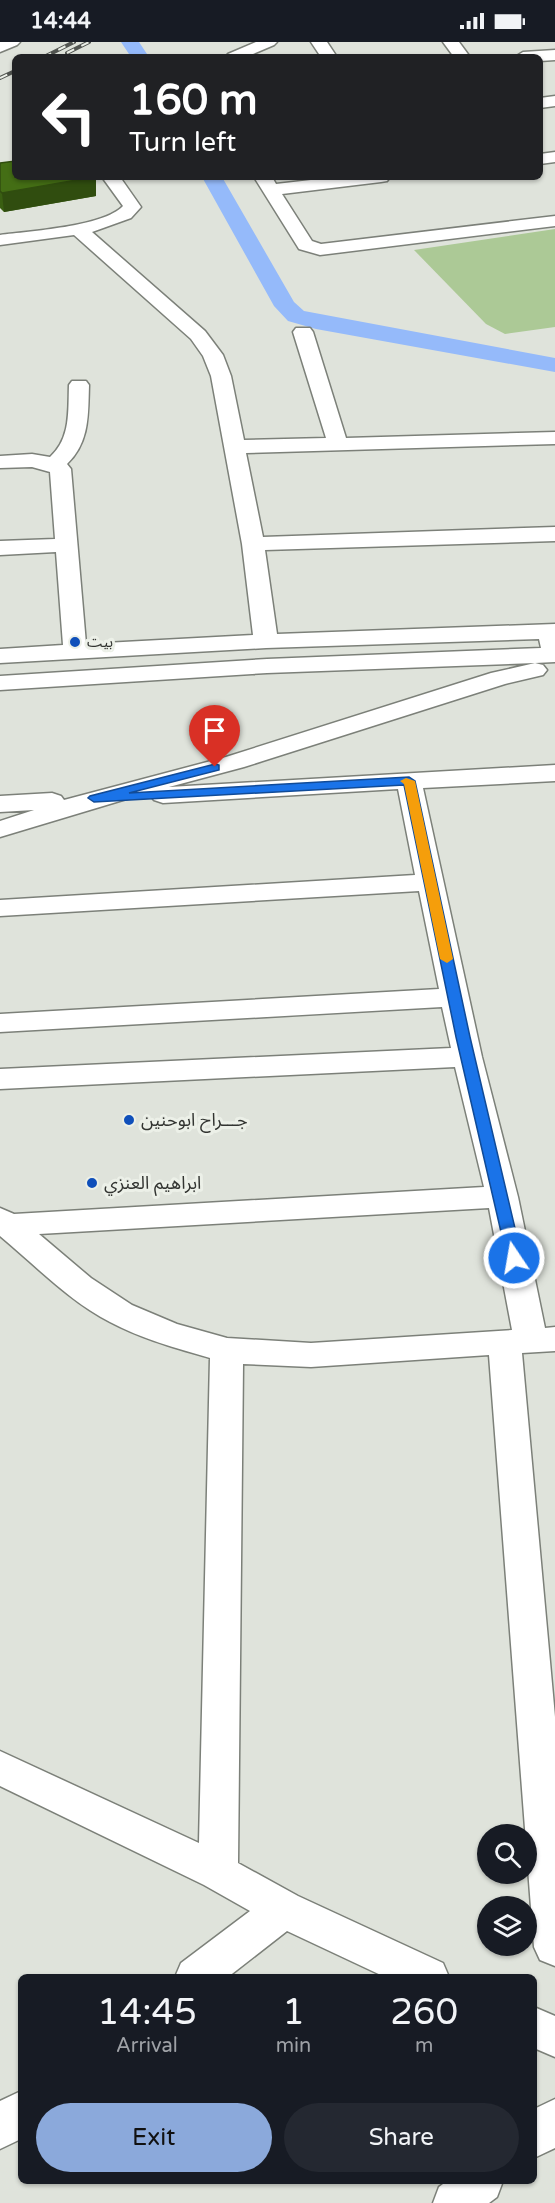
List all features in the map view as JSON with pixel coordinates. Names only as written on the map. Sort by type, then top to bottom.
[{"type":"street","points":[[0,47],[12,42]]},
{"type":"street","points":[[240,54],[269,42]]},
{"type":"street","points":[[0,240],[112,222],[130,211],[131,203],[113,180]]},
{"type":"street","points":[[324,180],[267,183],[305,245],[320,249],[555,220]]},
{"type":"street","points":[[77,228],[179,317],[198,335],[213,355],[221,376],[253,544],[266,641]]},
{"type":"street","points":[[303,332],[338,444]]},
{"type":"street","points":[[54,465],[72,448],[76,439],[80,385]]},
{"type":"street","points":[[234,447],[555,438]]},
{"type":"street","points":[[0,462],[40,460],[60,469],[75,652]]},
{"type":"street","points":[[253,544],[555,534]]},
{"type":"street","points":[[0,548],[67,545]]},
{"type":"street","points":[[0,656],[266,641],[551,631],[555,655],[267,666],[0,683]]},
{"type":"street","points":[[0,829],[94,798],[235,762],[499,678],[555,668]]},
{"type":"street","points":[[0,804],[555,773]]},
{"type":"street","points":[[409,781],[454,997],[502,1197],[530,1341],[555,1947]]},
{"type":"street","points":[[0,908],[430,882]]},
{"type":"street","points":[[0,1023],[454,997]]},
{"type":"street","points":[[0,1079],[468,1057]]},
{"type":"street","points":[[3,1222],[502,1197]]},
{"type":"street","points":[[3,1222],[80,1286],[120,1313],[168,1334],[227,1350],[266,1354],[311,1354],[530,1341]]},
{"type":"street","points":[[218,1872],[227,1350]]},
{"type":"street","points":[[0,1768],[218,1872],[284,1909],[422,1974]]},
{"type":"street","points":[[200,1974],[284,1909]]},
{"type":"street","points":[[537,2028],[555,2037]]},
{"type":"street","points":[[0,2128],[18,2114]]},
{"type":"street","points":[[537,2135],[555,2120]]},
{"type":"street","points":[[455,2203],[477,2184]]},
{"type":"green space","points":[[555,229],[555,327],[505,334],[486,324],[414,250]]},
{"type":"building","points":[[12,161],[12,180],[77,180],[2,193],[0,191],[0,163]]},
{"type":"waterway","points":[[130,42],[138,54]]},
{"type":"waterway","points":[[214,180],[285,306],[296,316],[316,322],[555,365]]},
{"type":"railway","points":[[50,54],[74,42]]},
{"type":"railway","points":[[67,53],[89,42]]},
{"type":"railway","points":[[0,78],[12,72]]},
{"type":"slow traffic","points":[[406,781],[409,781],[447,959]]},
{"type":"place","name":"بيت","points":[[75,642]]},
{"type":"place","name":"جـــراح ابوحنين","points":[[129,1120]]},
{"type":"place","name":"ابراهيم العنزي","points":[[92,1183]]},
{"type":"route","points":[[215,767],[94,798],[409,781],[463,1037],[502,1197],[514,1258]]}]
